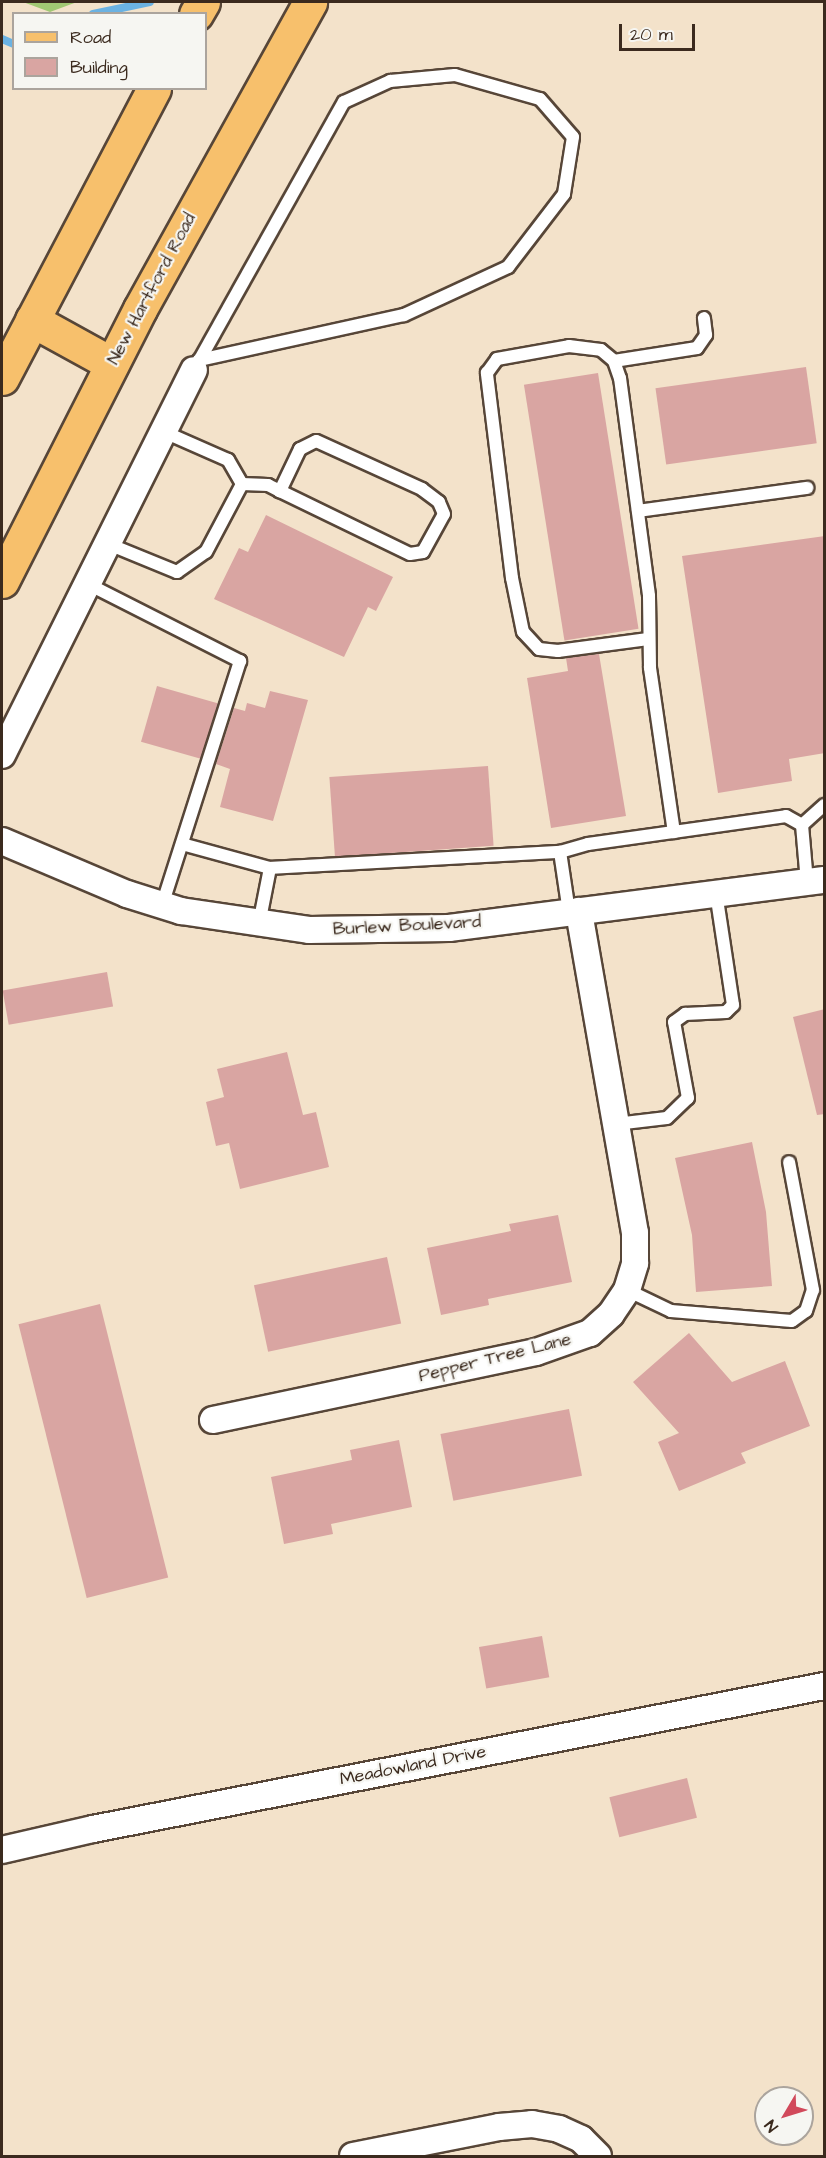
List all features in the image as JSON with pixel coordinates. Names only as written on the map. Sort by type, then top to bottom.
[{"type":"main road","name":"New Hartford Road","points":[[2,581],[112,364],[310,2]]},
{"type":"main road","points":[[2,378],[153,90]]},
{"type":"main road","points":[[32,320],[112,364]]},
{"type":"street","points":[[2,755],[105,543],[196,365]]},
{"type":"street","name":"Burlew Boulevard","points":[[2,842],[127,894],[162,905],[259,924],[378,932],[449,928],[816,881]]},
{"type":"street","name":"Pepper Tree Lane","points":[[213,1420],[564,1344],[590,1332],[611,1314],[627,1290],[635,1263],[635,1233],[574,911]]},
{"type":"street","name":"Meadowland Drive","points":[[2,1850],[93,1828],[825,1686]]},
{"type":"street","points":[[353,2157],[500,2127],[532,2124],[559,2128],[581,2139],[598,2157]]},
{"type":"lane","points":[[455,75],[540,99],[573,137],[564,194],[508,267],[404,315],[196,365],[344,102],[390,81],[455,75]]},
{"type":"lane","points":[[614,361],[697,348],[706,335],[704,318]]},
{"type":"lane","points":[[648,639],[558,651],[539,649],[523,632],[512,578],[487,373],[497,359],[514,353],[569,346],[601,350],[614,361],[620,378],[638,511],[652,623],[648,639],[674,832]]},
{"type":"lane","points":[[162,431],[228,460],[242,484]]},
{"type":"lane","points":[[242,484],[268,485],[280,491],[410,554],[423,552],[444,514],[439,502],[422,489],[316,441],[300,449],[280,491]]},
{"type":"lane","points":[[105,543],[177,572],[206,552],[242,484]]},
{"type":"lane","points":[[638,511],[807,488]]},
{"type":"lane","points":[[86,582],[240,661],[162,905]]},
{"type":"lane","points":[[802,825],[825,805]]},
{"type":"lane","points":[[182,844],[270,868],[560,852],[588,844],[786,816],[802,825],[816,881]]},
{"type":"lane","points":[[560,852],[574,911]]},
{"type":"lane","points":[[259,924],[270,868]]},
{"type":"lane","points":[[616,1124],[668,1118],[688,1098],[674,1022],[685,1014],[726,1012],[734,1005],[716,893]]},
{"type":"lane","points":[[627,1290],[671,1311],[792,1321],[806,1311],[813,1290],[789,1161]]},
{"type":"green space","points":[[23,2],[77,2],[50,12]]},
{"type":"building","points":[[806,367],[817,443],[666,464],[655,388]]},
{"type":"building","points":[[598,373],[639,629],[564,641],[524,385]]},
{"type":"building","points":[[266,515],[393,577],[376,611],[368,607],[344,657],[214,599],[239,548],[248,552]]},
{"type":"building","points":[[825,536],[825,753],[789,759],[792,781],[718,793],[682,556]]},
{"type":"building","points":[[599,654],[626,816],[551,828],[527,678],[568,671],[566,658]]},
{"type":"building","points":[[157,686],[218,703],[202,759],[141,742]]},
{"type":"building","points":[[270,691],[308,700],[273,821],[220,807],[230,769],[216,764],[234,708],[245,711],[247,703],[265,708]]},
{"type":"building","points":[[488,766],[494,846],[335,857],[329,777]]},
{"type":"building","points":[[107,972],[113,1006],[9,1025],[3,990]]},
{"type":"building","points":[[825,1009],[825,1114],[817,1115],[793,1017]]},
{"type":"building","points":[[287,1052],[303,1115],[316,1112],[329,1167],[240,1189],[229,1143],[216,1146],[206,1102],[224,1097],[217,1069]]},
{"type":"building","points":[[752,1142],[766,1212],[772,1286],[696,1292],[692,1235],[675,1158]]},
{"type":"building","points":[[558,1215],[572,1282],[488,1299],[489,1305],[441,1315],[427,1248],[511,1231],[509,1224]]},
{"type":"building","points":[[387,1257],[401,1324],[268,1352],[254,1285]]},
{"type":"building","points":[[100,1304],[168,1578],[87,1598],[18,1324]]},
{"type":"building","points":[[689,1333],[732,1382],[785,1361],[810,1426],[741,1453],[746,1463],[679,1491],[658,1442],[679,1433],[633,1382]]},
{"type":"building","points":[[569,1409],[582,1476],[453,1501],[440,1434]]},
{"type":"building","points":[[399,1440],[412,1507],[331,1524],[333,1534],[284,1544],[271,1477],[352,1460],[350,1450]]},
{"type":"building","points":[[542,1636],[549,1677],[486,1688],[479,1647]]},
{"type":"building","points":[[687,1778],[697,1818],[619,1837],[609,1797]]},
{"type":"waterway","points":[[102,12],[150,2]]},
{"type":"waterway","points":[[2,39],[12,43]]}]
